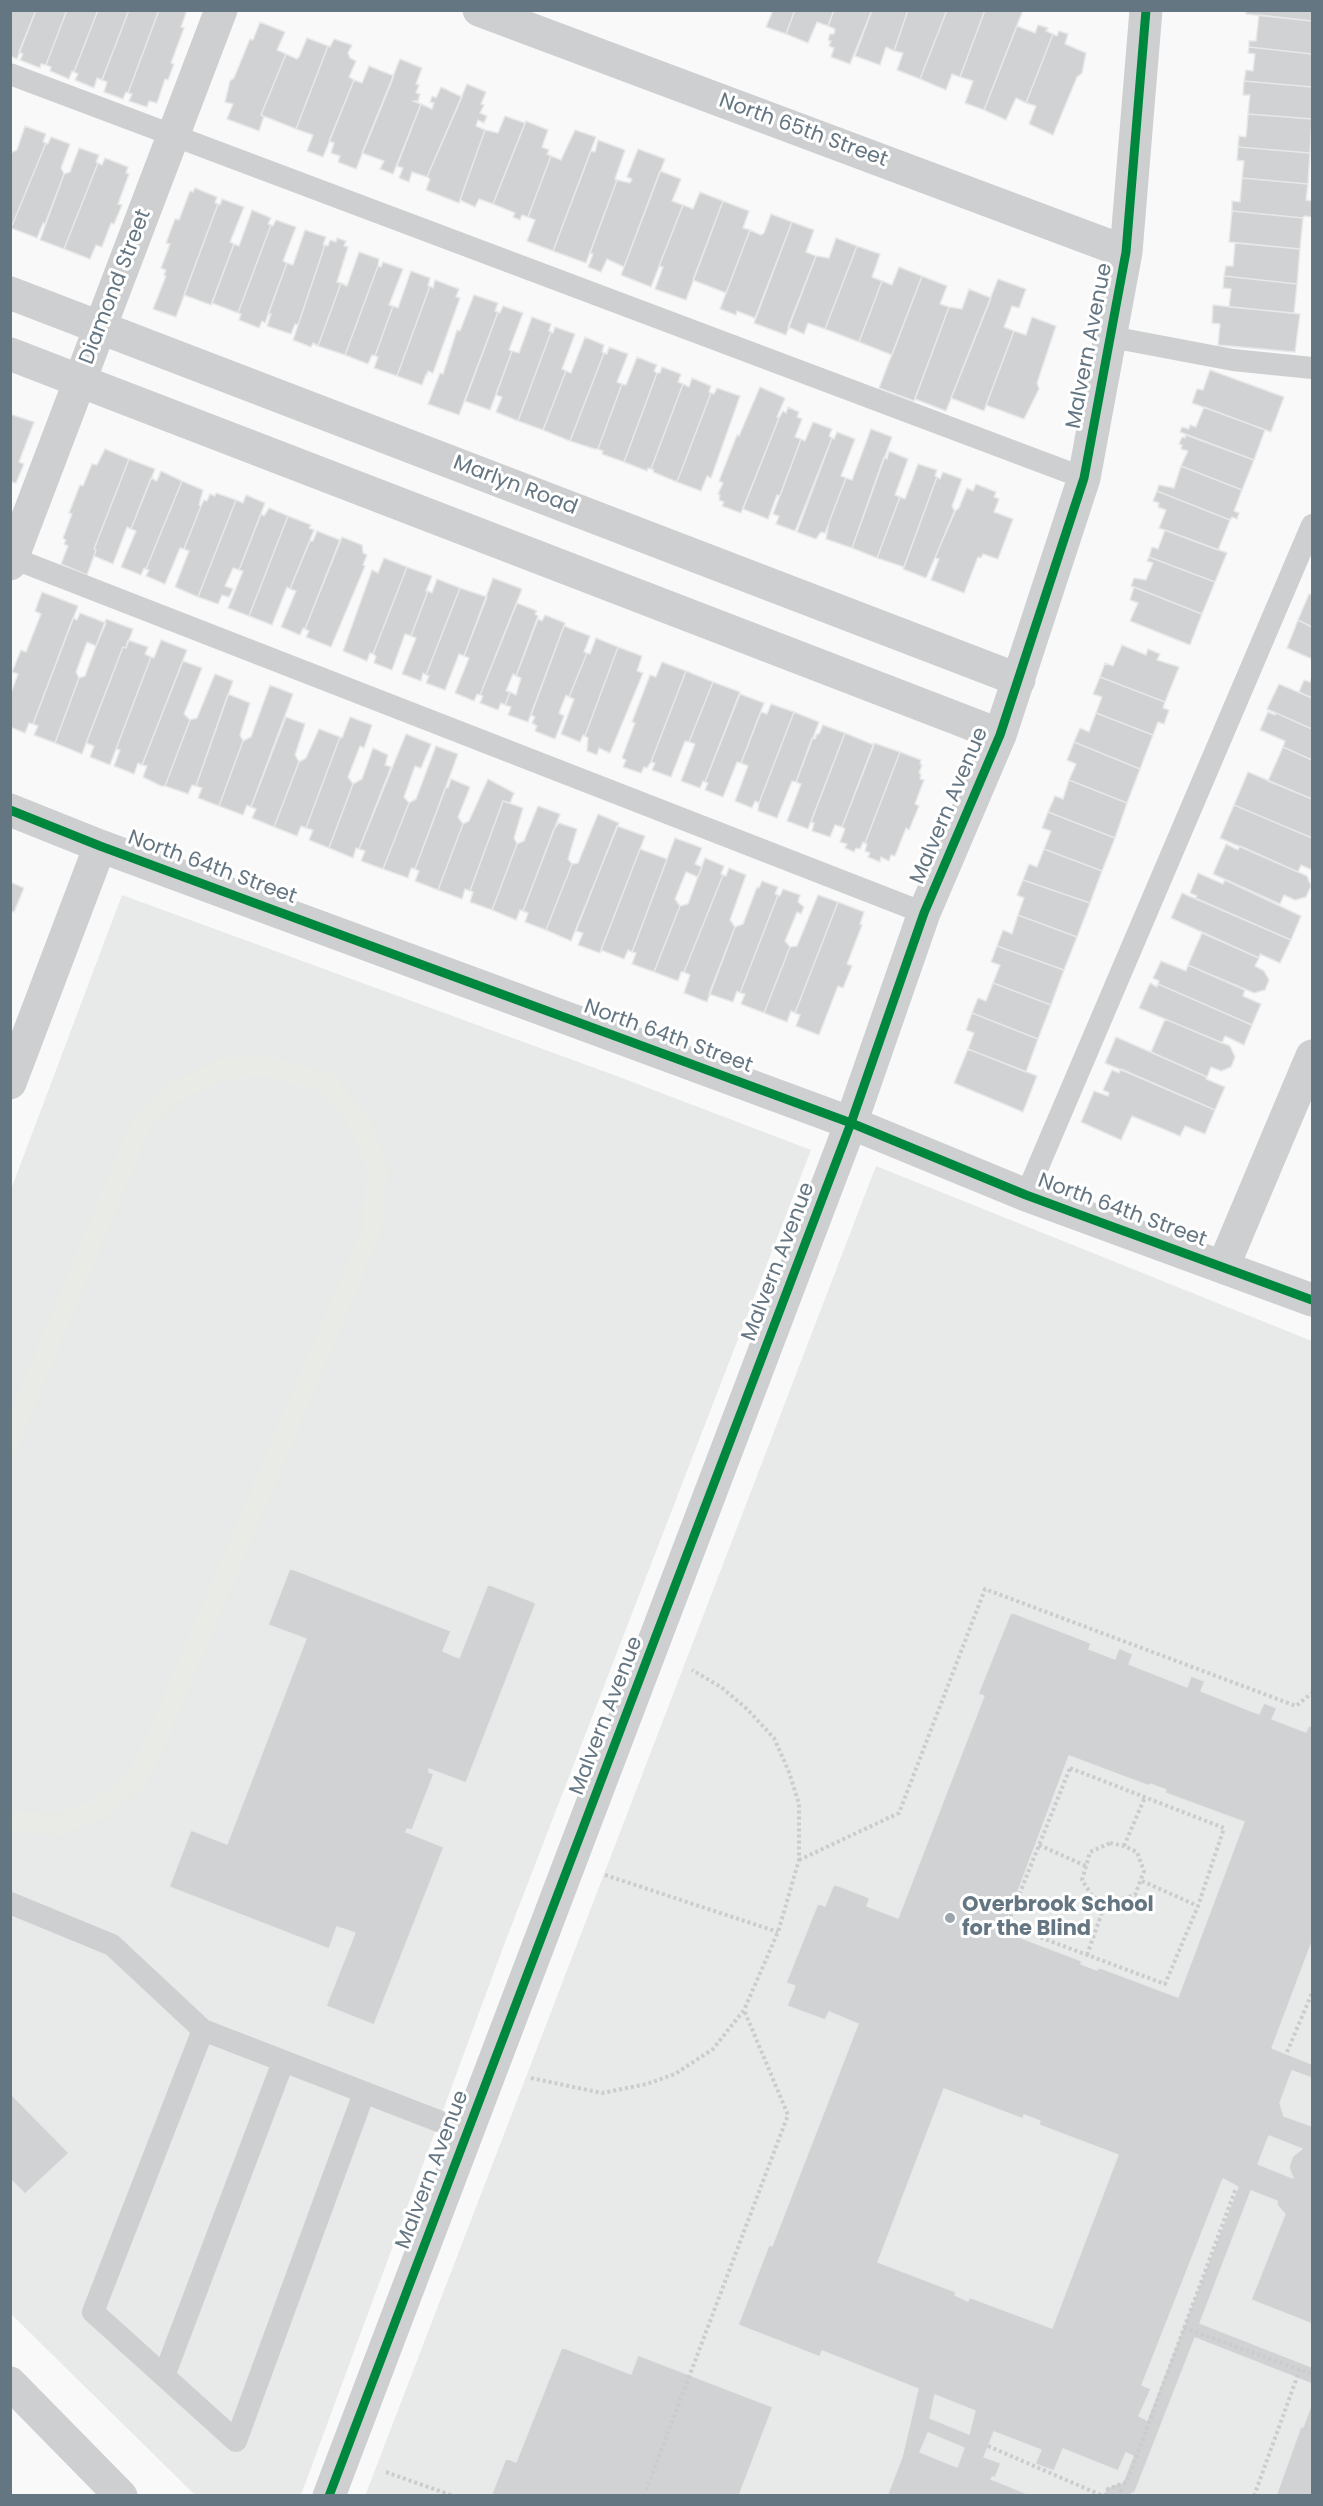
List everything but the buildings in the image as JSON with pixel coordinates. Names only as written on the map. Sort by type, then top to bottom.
[{"type":"street","name":"Diamond Street","points":[[11,560],[221,10]]},
{"type":"street","name":"North 65th Street","points":[[479,10],[1126,252]]},
{"type":"street","name":"Malvern Avenue","points":[[328,2496],[851,1123],[924,914],[1000,735],[1084,478],[1126,252],[1145,11]]},
{"type":"street","name":"Marlyn Road","points":[[10,292],[1018,680]]},
{"type":"street","points":[[10,354],[1000,735]]},
{"type":"street","name":"North 64th Street","points":[[10,810],[100,846],[851,1123],[1026,1195],[1312,1300]]},
{"type":"street","points":[[10,1083],[100,846]]},
{"type":"street","points":[[1223,1267],[1312,1056]]},
{"type":"street","points":[[10,2383],[121,2496]]},
{"type":"lane","points":[[10,74],[1084,478]]},
{"type":"lane","points":[[1111,337],[1233,360],[1312,368]]},
{"type":"lane","points":[[1026,1195],[1312,525]]},
{"type":"lane","points":[[11,560],[924,914]]},
{"type":"lane","points":[[10,1903],[112,1945],[203,2030],[467,2132]]},
{"type":"lane","points":[[203,2030],[93,2312],[236,2441],[364,2093]]},
{"type":"lane","points":[[164,2376],[284,2062]]},
{"type":"path","points":[[799,1860],[899,1813],[985,1589],[1296,1706],[1312,1693]]},
{"type":"path","points":[[531,2078],[602,2093],[647,2084],[675,2074],[713,2049],[744,2010],[778,1932],[799,1860],[799,1804],[774,1738],[747,1709],[721,1687],[692,1670]]},
{"type":"path","points":[[1070,1768],[1145,1797],[1224,1828],[1198,1906],[1165,1984],[1007,1925],[1070,1768]]},
{"type":"path","points":[[1124,1846],[1145,1797]]},
{"type":"path","points":[[1110,1843],[1137,1852],[1144,1871],[1135,1895],[1111,1902],[1093,1897],[1082,1880],[1086,1866],[1090,1852],[1110,1843]]},
{"type":"path","points":[[1039,1845],[1086,1866]]},
{"type":"path","points":[[570,1864],[778,1932]]},
{"type":"path","points":[[1142,1881],[1198,1906]]},
{"type":"path","points":[[1087,1955],[1106,1900]]},
{"type":"path","points":[[1287,2052],[1312,1993]]},
{"type":"path","points":[[644,2496],[788,2115],[744,2010]]},
{"type":"path","points":[[988,2446],[1104,2496],[1108,2489],[1127,2482],[1236,2188]]},
{"type":"path","points":[[1184,2328],[1312,2374]]},
{"type":"path","points":[[1254,2496],[1300,2369]]},
{"type":"path","points":[[386,2472],[453,2496]]},
{"type":"path","points":[[1119,2484],[1123,2496]]},
{"type":"shaded area","points":[[122,895],[622,1078],[811,1150],[504,1945],[301,2495],[195,2495],[11,2314],[10,1192]]},
{"type":"shaded area","points":[[269,1056],[333,1074],[369,1117],[388,1167],[382,1231],[162,1753],[144,1786],[106,1817],[63,1835],[12,1833],[11,1809],[17,1812],[59,1814],[95,1799],[128,1772],[143,1744],[362,1227],[367,1170],[350,1128],[321,1092],[266,1077],[228,1079],[181,1100],[151,1128],[11,1464],[11,1410],[133,1116],[169,1083],[223,1058]]},
{"type":"shaded area","name":"Overbrook School for the Blind","points":[[876,1166],[1312,1341],[1312,2495],[365,2496]]},
{"type":"cycle path","points":[[329,2496],[851,1123],[924,913],[1000,735],[1084,478],[1126,252],[1146,10]]},
{"type":"cycle path","points":[[10,810],[100,846],[851,1123],[1026,1195],[1312,1300]]},
{"type":"place","name":"Overbrook School for the Blind","points":[[950,1918]]}]
